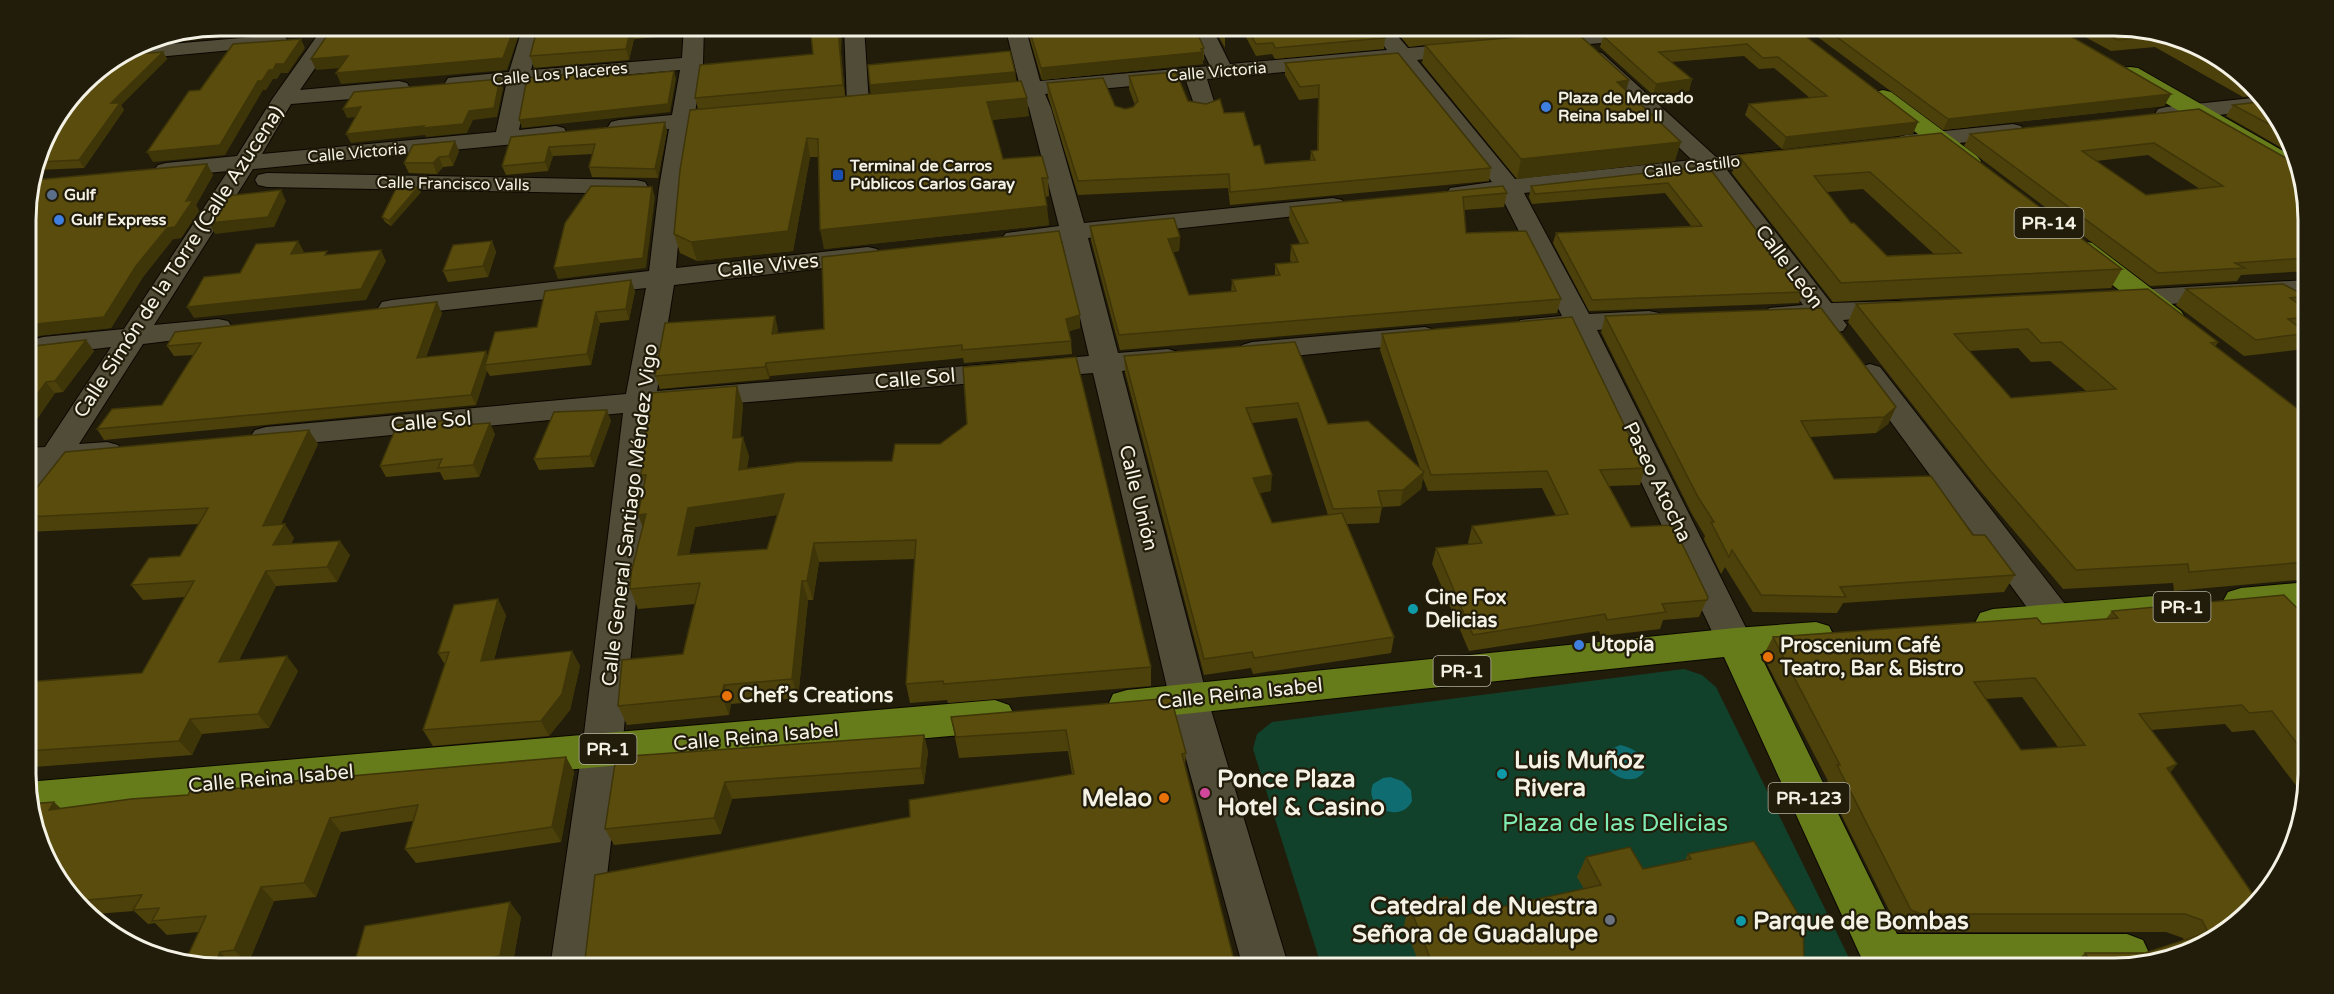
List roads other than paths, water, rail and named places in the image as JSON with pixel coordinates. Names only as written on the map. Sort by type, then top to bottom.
[{"type":"main road","points":[[2116,65],[2289,165]]},
{"type":"main road","points":[[1863,82],[1986,175]]},
{"type":"main road","name":"PR-14","points":[[2061,232],[2191,332]]},
{"type":"main road","name":"PR-1","points":[[1965,625],[2298,597]]},
{"type":"main road","name":"Calle Reina Isabel","points":[[1095,708],[1735,642],[1850,633]]},
{"type":"main road","name":"PR-123","points":[[1735,642],[1885,958]]},
{"type":"main road","name":"Calle Reina Isabel","points":[[38,799],[1025,714]]},
{"type":"main road","points":[[2026,958],[2141,956]]},
{"type":"street","points":[[146,52],[305,36]]},
{"type":"street","name":"Calle Simón de la Torre (Calle Azucena)","points":[[40,458],[132,337],[240,171],[284,98],[333,36]]},
{"type":"street","points":[[506,139],[518,78],[530,36]]},
{"type":"street","name":"Calle General Santiago Méndez Vigo","points":[[574,958],[602,750],[640,402],[662,277],[671,188],[692,63],[693,36]]},
{"type":"street","points":[[855,36],[858,104]]},
{"type":"street","name":"Calle Unión","points":[[1018,36],[1031,88],[1040,108],[1073,231],[1104,364],[1189,700],[1263,958]]},
{"type":"street","points":[[1206,36],[1223,71]]},
{"type":"street","name":"Paseo Atocha","points":[[1388,36],[1510,189],[1579,322],[1735,642]]},
{"type":"street","points":[[1519,44],[1552,36]]},
{"type":"street","name":"Calle León","points":[[1573,36],[1711,165],[2055,618]]},
{"type":"street","name":"Calle Victoria","points":[[962,95],[1484,47]]},
{"type":"street","name":"Calle Los Placeres","points":[[284,98],[692,63]]},
{"type":"street","points":[[1195,73],[1205,108]]},
{"type":"street","points":[[1113,81],[1121,102]]},
{"type":"street","points":[[835,106],[881,102]]},
{"type":"street","points":[[2149,116],[2257,104]]},
{"type":"street","points":[[600,129],[753,114]]},
{"type":"street","points":[[1882,145],[2032,128]]},
{"type":"street","name":"Calle Victoria","points":[[151,172],[240,171],[576,131]]},
{"type":"street","name":"Calle Castillo","points":[[1510,189],[1802,155]]},
{"type":"street","name":"Calle Francisco Valls","points":[[240,171],[671,188]]},
{"type":"street","points":[[1439,195],[1510,189]]},
{"type":"street","points":[[991,241],[1357,203]]},
{"type":"street","name":"Calle Vives","points":[[368,310],[898,252]]},
{"type":"street","points":[[2086,300],[2298,289]]},
{"type":"street","points":[[1754,315],[1919,308]]},
{"type":"street","points":[[1508,328],[1672,318]]},
{"type":"street","points":[[36,347],[238,325]]},
{"type":"street","name":"Calle Sol","points":[[234,440],[640,402],[1449,333]]},
{"type":"street","points":[[40,458],[138,449]]},
{"type":"water","points":[[1620,745],[1634,750],[1643,759],[1645,769],[1634,779],[1619,777],[1612,773],[1604,760],[1605,752]]},
{"type":"water","points":[[1390,777],[1402,781],[1411,790],[1412,801],[1407,808],[1400,811],[1385,810],[1373,800],[1371,793],[1373,784]]},
{"type":"place","name":"Plaza de Mercado Reina Isabel II","points":[[1546,107]]},
{"type":"place","name":"Terminal de Carros Públicos Carlos Garay","points":[[838,175]]},
{"type":"place","name":"Gulf","points":[[52,195]]},
{"type":"place","name":"Gulf Express","points":[[59,220]]},
{"type":"place","name":"Cine Fox Delicias","points":[[1413,609]]},
{"type":"place","name":"Utopía","points":[[1579,645]]},
{"type":"place","name":"Proscenium Café Teatro, Bar & Bistro","points":[[1768,657]]},
{"type":"place","name":"Chef’s Creations","points":[[727,696]]},
{"type":"place","name":"Luis Muñoz Rivera","points":[[1502,774]]},
{"type":"place","name":"Ponce Plaza Hotel & Casino","points":[[1205,793]]},
{"type":"place","name":"Melao","points":[[1164,798]]},
{"type":"place","name":"Catedral de Nuestra Señora de Guadalupe","points":[[1610,920]]},
{"type":"place","name":"Parque de Bombas","points":[[1741,921]]},
{"type":"park label","name":"Plaza de las Delicias","points":[[1615,823]]}]
